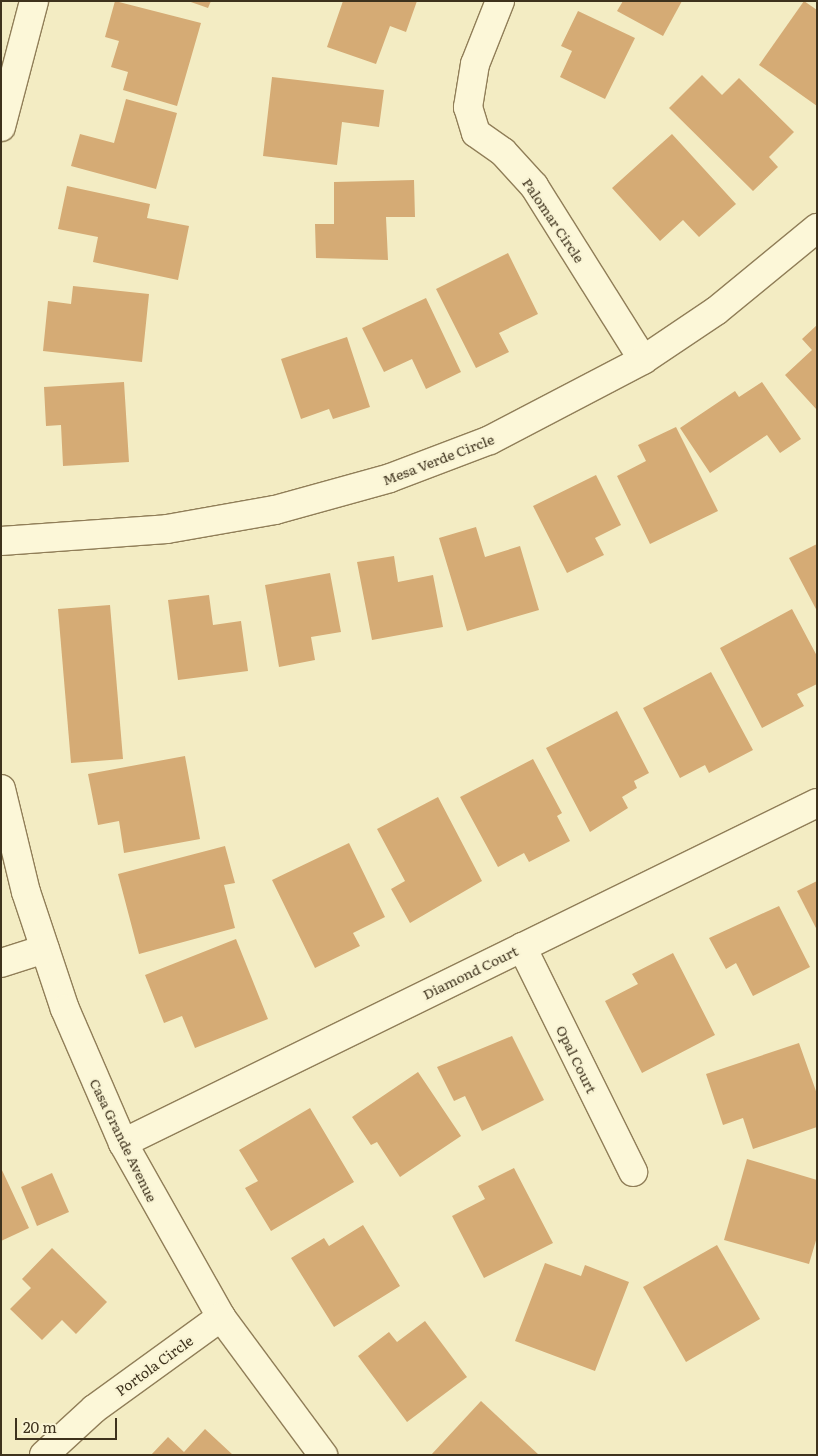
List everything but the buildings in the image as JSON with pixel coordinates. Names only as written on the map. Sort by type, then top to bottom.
[{"type":"street","points":[[1,127],[34,1]]},
{"type":"street","name":"Palomar Circle","points":[[500,1],[475,64],[468,107],[476,133],[503,152],[534,186],[643,360]]},
{"type":"street","name":"Mesa Verde Circle","points":[[1,541],[167,529],[304,502],[390,478],[490,440],[643,360],[716,311],[817,228]]},
{"type":"street","name":"Casa Grande Avenue","points":[[1,789],[45,949],[65,1009],[123,1143],[221,1317],[323,1455]]},
{"type":"street","name":"Diamond Court","points":[[123,1143],[817,803]]},
{"type":"street","name":"Opal Court","points":[[522,947],[633,1172]]},
{"type":"street","points":[[1,963],[45,949]]},
{"type":"street","name":"Portola Circle","points":[[44,1455],[94,1409],[221,1317]]}]
